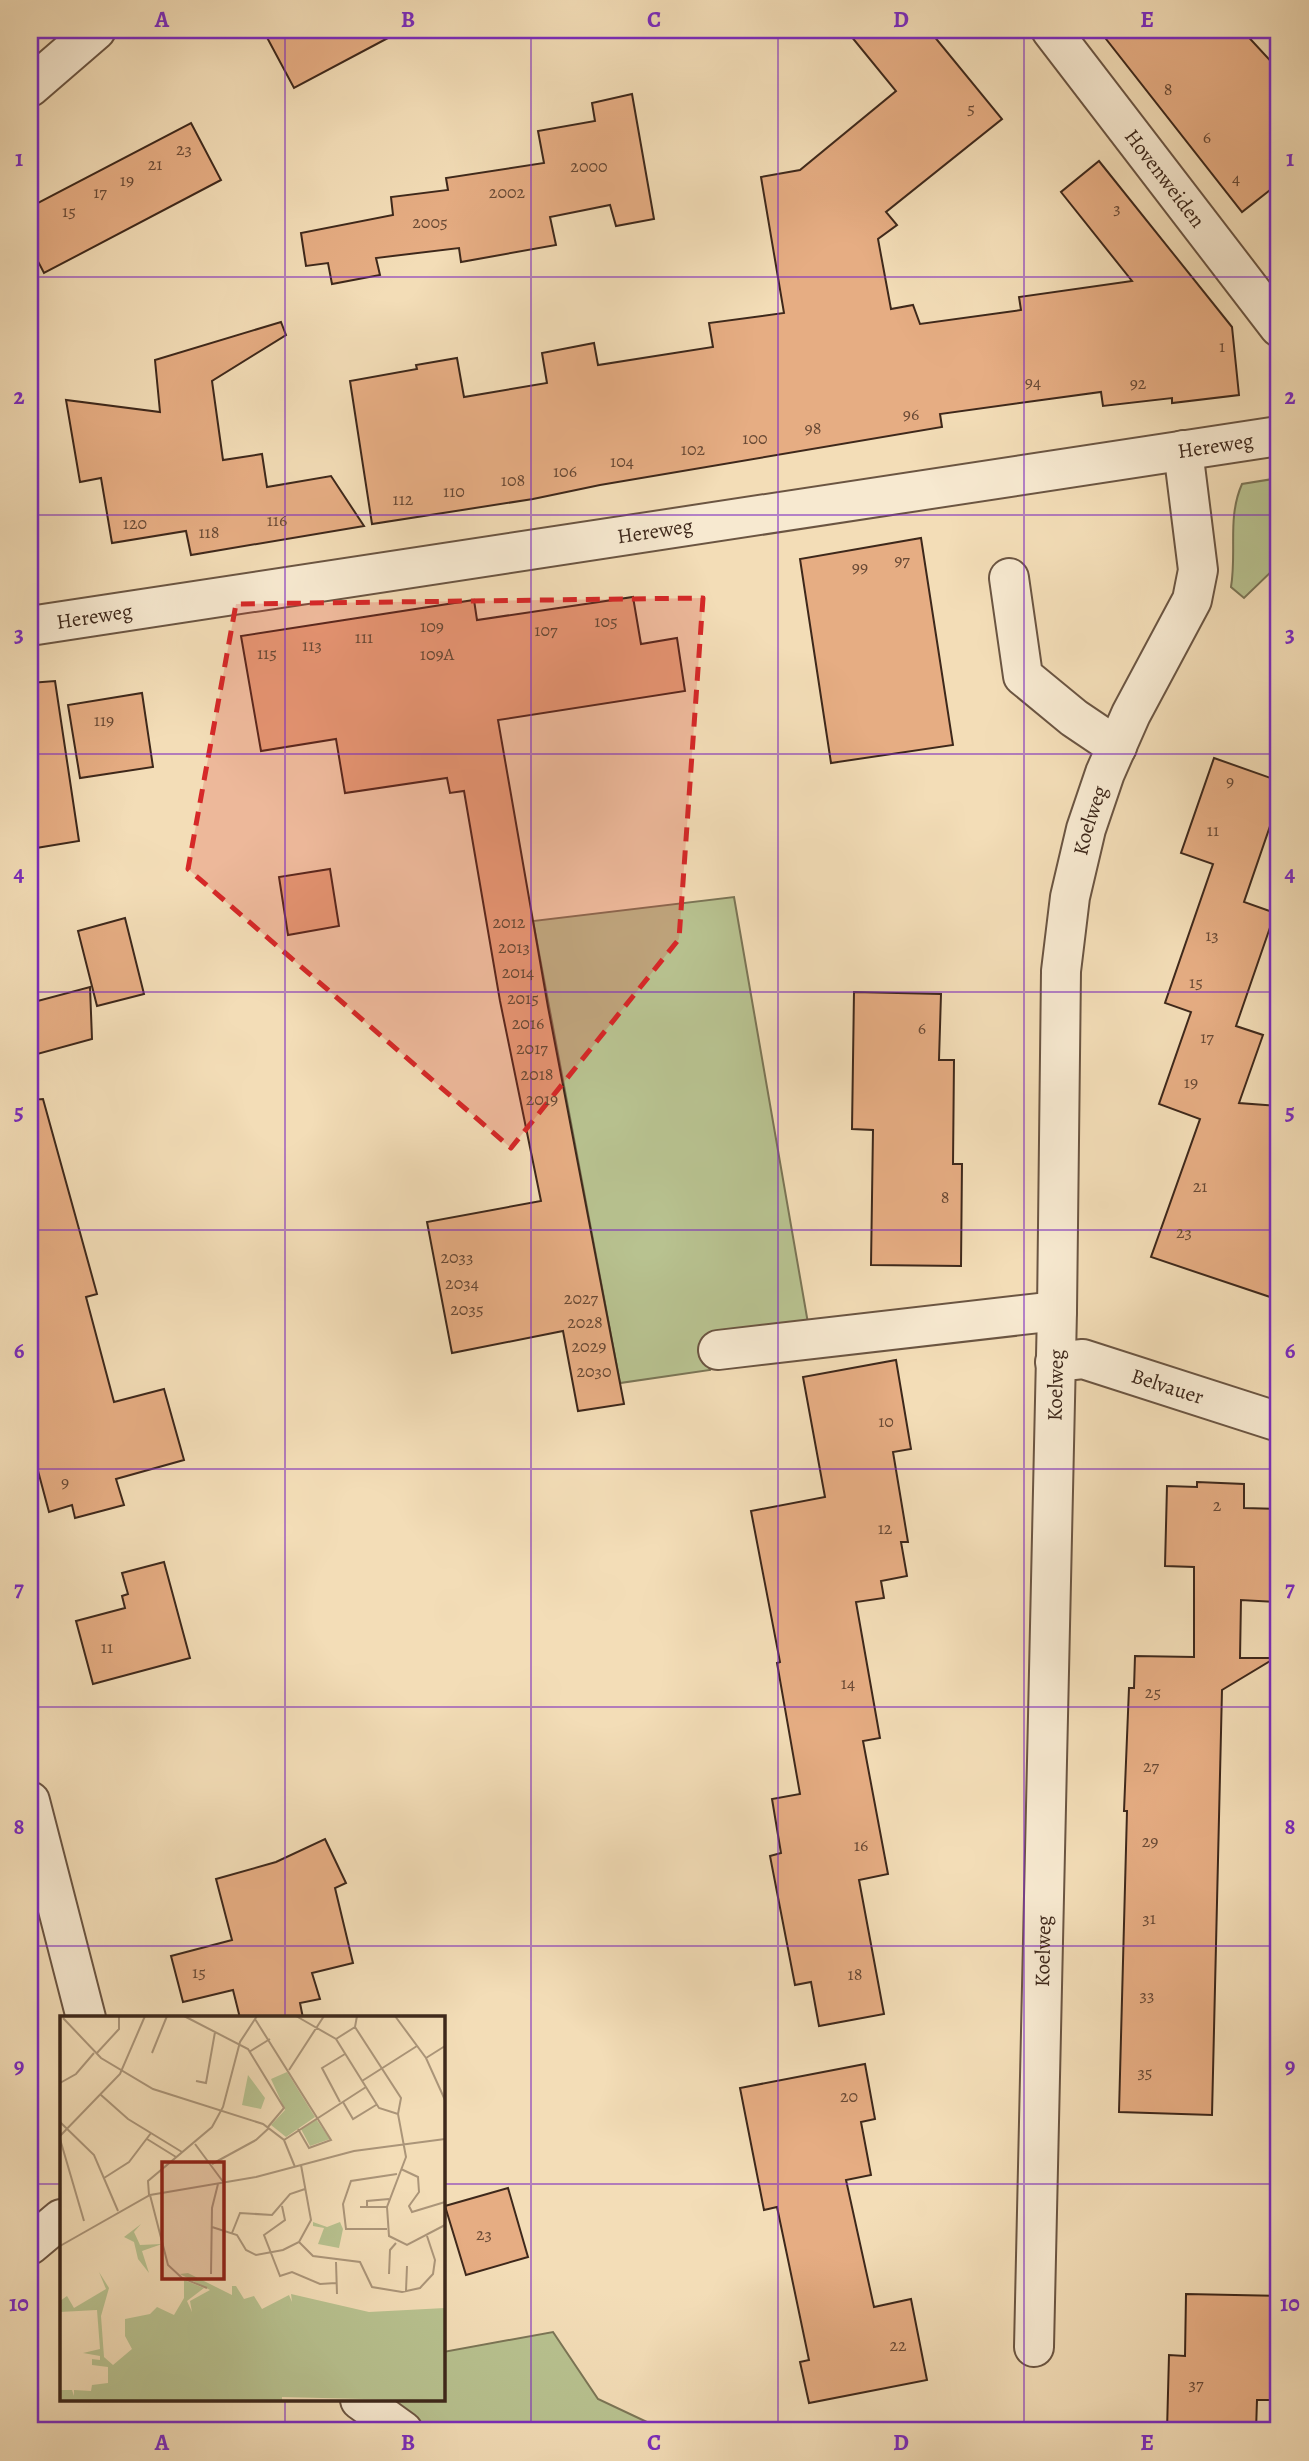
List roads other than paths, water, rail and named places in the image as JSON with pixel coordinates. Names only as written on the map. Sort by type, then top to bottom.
[{"type":"street","points":[[30,87],[96,30]]},
{"type":"street","name":"Hovenweiden","points":[[1056,31],[1279,327]]},
{"type":"street","name":"Hereweg","points":[[30,626],[1279,436]]},
{"type":"street","name":"Koelweg","points":[[1034,2347],[1057,1311],[1061,971],[1070,897],[1086,829],[1105,773],[1131,714],[1192,600],[1198,570],[1183,450]]},
{"type":"street","points":[[1009,578],[1023,676],[1074,718],[1117,747]]},
{"type":"street","points":[[718,1350],[1057,1311]]},
{"type":"street","name":"Belvauer","points":[[1055,1362],[1083,1359],[1279,1422]]},
{"type":"street","points":[[30,1801],[85,2016]]},
{"type":"street","points":[[30,2245],[60,2221]]},
{"type":"street","points":[[363,2402],[403,2431]]}]
